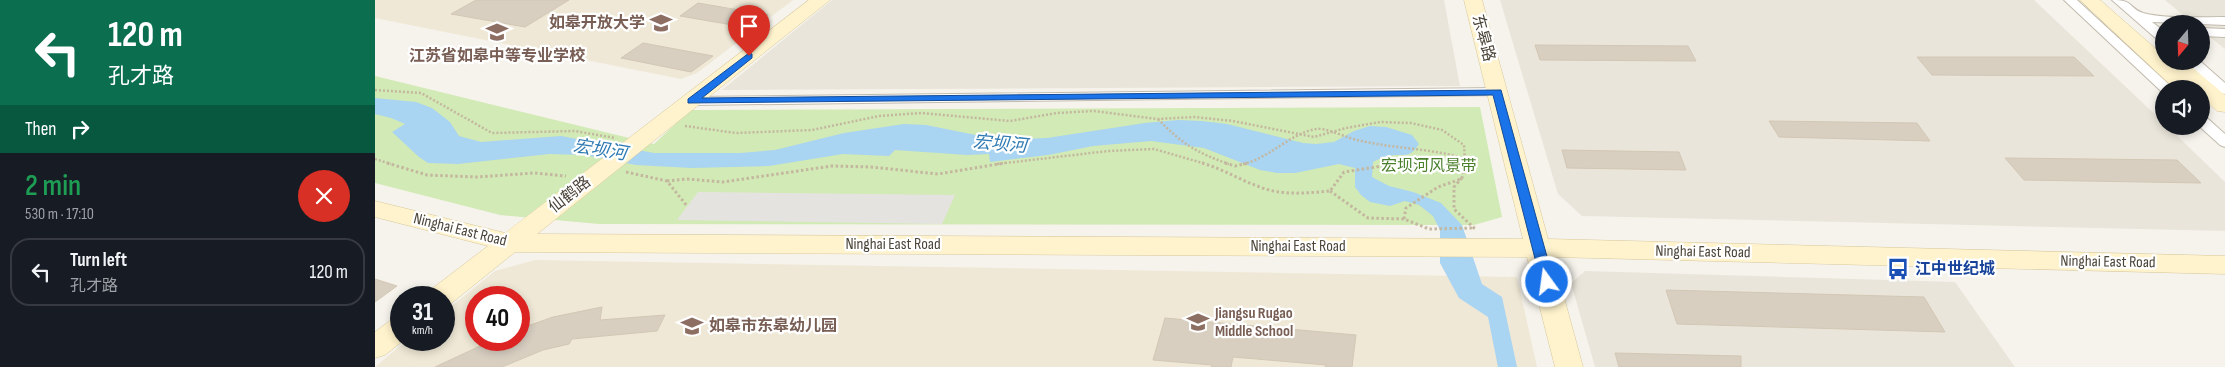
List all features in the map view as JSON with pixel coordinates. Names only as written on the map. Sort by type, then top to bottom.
[{"type":"street","name":"仙鹤路","points":[[454,286],[821,0]]},
{"type":"street","name":"东皋路","points":[[1473,0],[1569,367]]},
{"type":"street","points":[[2070,0],[2157,80]]},
{"type":"street","points":[[2089,0],[2178,80]]},
{"type":"street","points":[[2104,0],[2155,35]]},
{"type":"street","points":[[2118,0],[2155,33]]},
{"type":"street","points":[[2137,16],[2182,21],[2223,31]]},
{"type":"street","points":[[2210,32],[2223,31]]},
{"type":"street","points":[[2184,70],[2225,106]]},
{"type":"street","points":[[2202,70],[2225,90]]},
{"type":"street","points":[[692,101],[1498,92]]},
{"type":"street","points":[[2210,109],[2225,122]]},
{"type":"street","points":[[2210,128],[2225,142]]},
{"type":"street","name":"Ninghai East Road","points":[[375,209],[508,243],[1428,238],[1482,248],[2225,265]]},
{"type":"street","points":[[375,347],[390,335]]},
{"type":"path","points":[[375,90],[421,93],[492,133],[575,131],[635,145]]},
{"type":"path","points":[[664,123],[736,133],[812,130],[879,116],[921,113],[1010,121],[1057,113],[1094,111],[1158,119],[1194,117],[1233,121],[1315,137],[1346,128],[1379,122],[1411,123],[1442,130],[1463,145],[1465,162],[1434,167],[1382,166],[1344,172],[1330,191]]},
{"type":"path","points":[[375,159],[427,176],[477,178],[534,173],[597,174],[622,171],[667,181],[687,179],[723,182],[831,166],[871,167],[938,174],[1003,163],[1108,151],[1154,149],[1217,167],[1261,188],[1295,194],[1330,191],[1368,218],[1404,219],[1428,238],[1475,228],[1454,209],[1454,187],[1462,178],[1465,168],[1456,156],[1429,150],[1393,147],[1355,140],[1318,128],[1297,136],[1256,161],[1235,166],[1200,154],[1175,137],[1158,119]]},
{"type":"path","points":[[1404,219],[1406,208],[1438,187],[1462,178]]},
{"type":"path","points":[[667,181],[687,206]]},
{"type":"shaded area","name":"如皋开放大学","points":[[375,0],[793,0],[697,73],[681,79],[375,18]]},
{"type":"shaded area","points":[[832,0],[1444,0],[1460,86],[722,90]]},
{"type":"shaded area","name":"江中世纪城","points":[[1500,0],[2034,0],[2155,114],[2155,135],[2176,135],[2225,182],[2225,231],[1582,216],[1558,194]]},
{"type":"shaded area","points":[[2165,0],[2225,0],[2225,49],[2210,37],[2210,15],[2183,15]]},
{"type":"shaded area","points":[[698,192],[955,195],[942,224],[677,220]]},
{"type":"shaded area","name":"Jiangsu Rugao Middle School","points":[[535,260],[1517,277],[1537,367],[375,367],[394,351],[455,351],[455,303],[465,295],[465,351],[530,351],[530,286],[476,286],[495,271]]},
{"type":"shaded area","points":[[1585,271],[1955,282],[2015,367],[1595,367],[1571,283]]},
{"type":"green space","name":"宏坝河风景带","points":[[375,76],[654,144],[690,110],[1480,107],[1502,217],[1474,225],[599,224],[500,215],[375,183]]},
{"type":"water","name":"宏坝河","points":[[375,98],[416,102],[432,108],[450,122],[459,136],[481,142],[561,136],[654,153],[740,153],[775,150],[844,133],[904,124],[926,125],[976,135],[1021,139],[1047,138],[1145,123],[1178,120],[1202,121],[1227,124],[1303,143],[1316,144],[1334,142],[1354,131],[1370,126],[1386,127],[1412,135],[1419,144],[1409,154],[1388,156],[1373,162],[1372,177],[1389,186],[1413,192],[1441,203],[1462,225],[1482,284],[1502,297],[1517,367],[1498,367],[1488,317],[1459,298],[1440,263],[1440,230],[1433,216],[1419,205],[1405,201],[1390,206],[1370,202],[1355,187],[1355,168],[1339,164],[1295,173],[1277,173],[1260,170],[1204,148],[1151,141],[1093,146],[1048,155],[990,162],[989,154],[967,155],[895,150],[889,156],[843,154],[769,166],[691,168],[636,165],[585,155],[549,154],[458,164],[428,163],[392,132],[405,124],[375,114]]},
{"type":"building","points":[[476,0],[569,0],[525,27],[451,14]]},
{"type":"building","points":[[698,3],[768,15],[750,28],[680,16]]},
{"type":"building","points":[[643,43],[713,56],[691,72],[621,58]]},
{"type":"building","points":[[1535,45],[1688,46],[1696,61],[1540,60]]},
{"type":"building","points":[[1917,57],[2074,57],[2094,76],[1932,75]]},
{"type":"building","points":[[1769,121],[1917,123],[1930,141],[1779,137]]},
{"type":"building","points":[[1562,150],[1679,152],[1686,170],[1567,168]]},
{"type":"building","points":[[2005,158],[2177,160],[2201,183],[2024,180]]},
{"type":"building","points":[[375,279],[397,286],[390,286],[390,291],[375,302]]},
{"type":"building","points":[[1666,290],[1924,297],[1945,332],[1677,324]]},
{"type":"building","points":[[602,307],[600,320],[665,315],[657,331],[572,339],[569,344],[543,350],[502,367],[435,367],[469,351],[530,351],[530,325],[553,317]]},
{"type":"building","points":[[1165,318],[1356,335],[1352,367],[1325,367],[1326,365],[1233,357],[1231,367],[1211,367],[1212,365],[1153,360]]},
{"type":"building","points":[[1615,353],[1741,356],[1741,367],[1619,367]]},
{"type":"place","name":"如皋开放大学","points":[[661,23]]},
{"type":"place","name":"江苏省如皋中等专业学校","points":[[497,32]]},
{"type":"place","name":"江中世纪城","points":[[1898,269]]},
{"type":"place","name":"Jiangsu Rugao Middle School","points":[[1198,322]]},
{"type":"place","name":"如皋市东皋幼儿园","points":[[692,326]]},
{"type":"route","points":[[749,56],[692,101],[1498,92],[1547,282]]}]
